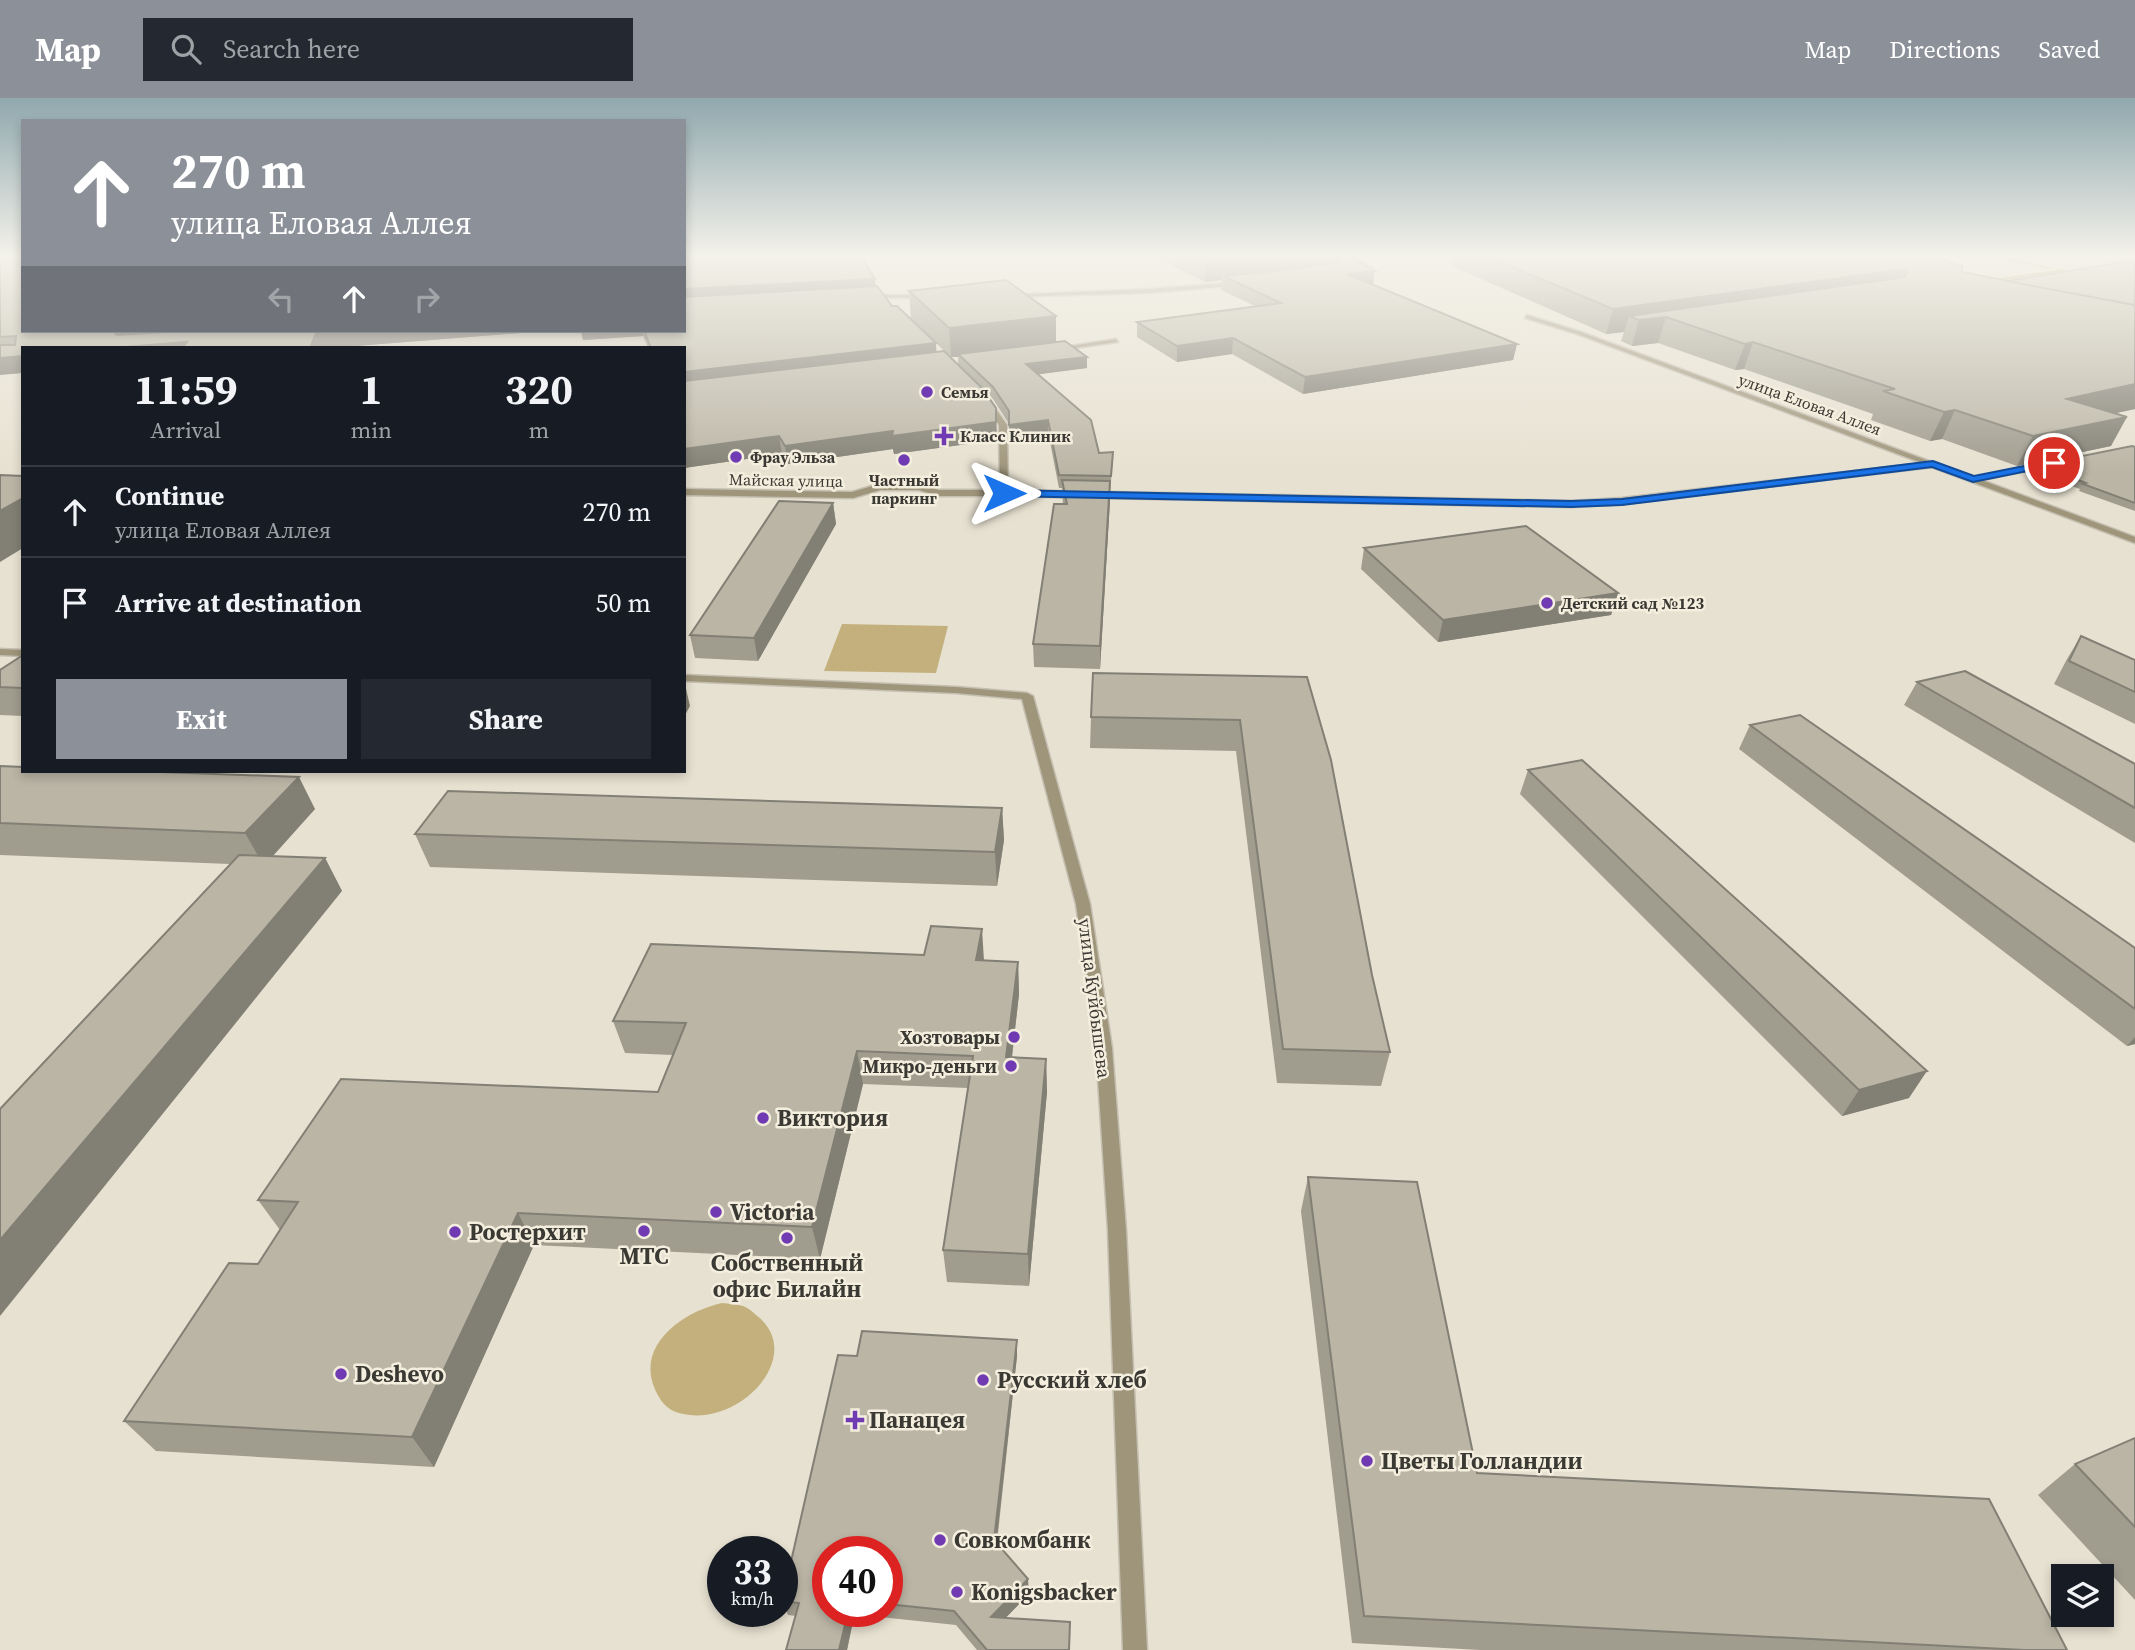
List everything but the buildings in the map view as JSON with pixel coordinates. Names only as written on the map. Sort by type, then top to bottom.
[{"type":"street","name":"улица Еловая Аллея","points":[[1562,328],[2135,540]]},
{"type":"street","name":"улица Еловая Аллея","points":[[1598,340],[1611,338]]},
{"type":"street","points":[[1045,350],[1116,341]]},
{"type":"street","points":[[975,390],[988,402],[1003,425],[1004,493]]},
{"type":"street","points":[[1973,479],[2068,460]]},
{"type":"street","name":"Майская улица","points":[[686,492],[853,495],[879,487],[920,487],[938,494],[1571,504],[1622,502],[1933,464]]},
{"type":"street","points":[[3,652],[21,653]]},
{"type":"street","name":"улица Куйбышева","points":[[686,678],[956,690],[1027,696],[1083,904],[1104,1048],[1118,1243],[1135,1650]]},
{"type":"shaded area","points":[[842,624],[948,626],[936,673],[824,671]]},
{"type":"shaded area","points":[[722,1303],[747,1308],[770,1331],[774,1349],[770,1368],[760,1385],[743,1400],[724,1410],[702,1415],[674,1412],[658,1396],[654,1387],[652,1356],[658,1343],[680,1321],[693,1313]]},
{"type":"place","name":"Семья","points":[[927,392]]},
{"type":"place","name":"Класс Клиник","points":[[944,436]]},
{"type":"place","name":"Фрау Эльза","points":[[736,457]]},
{"type":"place","name":"Частный паркинг","points":[[904,460]]},
{"type":"place","name":"Детский сад №123","points":[[1547,603]]},
{"type":"place","name":"Хозтовары","points":[[1014,1037]]},
{"type":"place","name":"Микро-деньги","points":[[1011,1066]]},
{"type":"place","name":"Виктория","points":[[763,1118]]},
{"type":"place","name":"Victoria","points":[[716,1212]]},
{"type":"place","name":"МТС","points":[[644,1231]]},
{"type":"place","name":"Ростерхит","points":[[455,1232]]},
{"type":"place","name":"Собственный офис Билайн","points":[[787,1238]]},
{"type":"place","name":"Deshevo","points":[[341,1374]]},
{"type":"place","name":"Русский хлеб","points":[[983,1380]]},
{"type":"place","name":"Панацея","points":[[855,1420]]},
{"type":"place","name":"Цветы Голландии","points":[[1367,1461]]},
{"type":"place","name":"Совкомбанк","points":[[940,1540]]},
{"type":"place","name":"Konigsbacker","points":[[957,1592]]},
{"type":"route","points":[[1004,493],[1571,504],[1622,502],[1933,464],[1973,479],[2054,463]]}]
